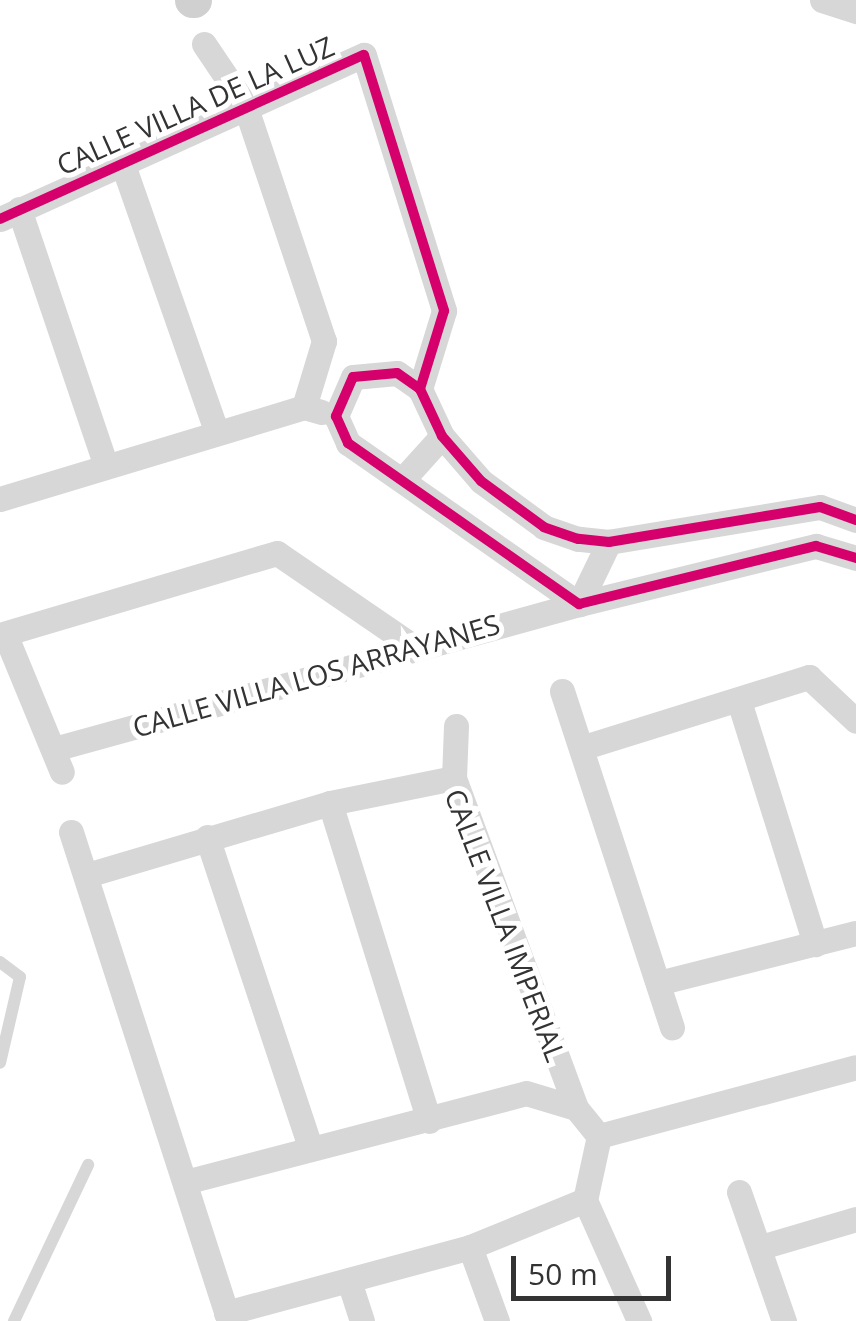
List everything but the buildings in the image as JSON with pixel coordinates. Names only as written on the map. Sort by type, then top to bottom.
[{"type":"street","points":[[822,0],[856,11]]},
{"type":"street","points":[[204,44],[245,105],[324,342],[304,407]]},
{"type":"street","name":"CALLE VILLA DE LA LUZ","points":[[10,214],[245,105],[364,55],[444,312],[420,389]]},
{"type":"street","points":[[122,162],[217,433]]},
{"type":"street","points":[[10,214],[106,466]]},
{"type":"street","points":[[609,542],[579,604],[404,477],[348,443],[336,416],[354,378],[398,373],[420,389],[442,436],[544,527],[609,542],[820,507],[856,520]]},
{"type":"street","points":[[0,499],[304,407],[336,416]]},
{"type":"street","points":[[404,477],[442,436]]},
{"type":"street","name":"CALLE VILLA LOS ARRAYANES","points":[[2,634],[58,760],[412,646],[816,546],[856,558]]},
{"type":"street","points":[[2,634],[277,553],[412,646]]},
{"type":"street","points":[[581,748],[810,677],[856,721]]},
{"type":"street","points":[[562,691],[672,1027]]},
{"type":"street","points":[[739,702],[815,944]]},
{"type":"street","points":[[454,778],[456,726]]},
{"type":"street","name":"CALLE VILLA IMPERIAL","points":[[87,874],[330,803],[454,778],[576,1108],[599,1136]]},
{"type":"street","points":[[330,803],[430,1121]]},
{"type":"street","points":[[71,832],[228,1317],[470,1247],[585,1200]]},
{"type":"street","points":[[207,836],[310,1148]]},
{"type":"street","points":[[658,984],[856,933]]},
{"type":"street","points":[[639,1321],[585,1200],[599,1136],[856,1067]]},
{"type":"street","points":[[184,1182],[526,1094],[576,1108]]},
{"type":"street","points":[[740,1192],[784,1321]]},
{"type":"street","points":[[761,1247],[856,1220]]},
{"type":"street","points":[[470,1247],[497,1321]]},
{"type":"street","points":[[349,1282],[362,1321]]},
{"type":"lane","points":[[0,962],[20,977],[0,1063]]},
{"type":"lane","points":[[14,1321],[88,1165]]},
{"type":"cycle path","points":[[0,219],[364,55],[444,311],[420,389]]},
{"type":"cycle path","points":[[856,520],[820,507],[609,542],[578,539],[544,527],[481,481],[442,436],[420,389],[397,373],[353,377],[336,416],[348,443],[579,604],[816,546],[856,558]]}]
